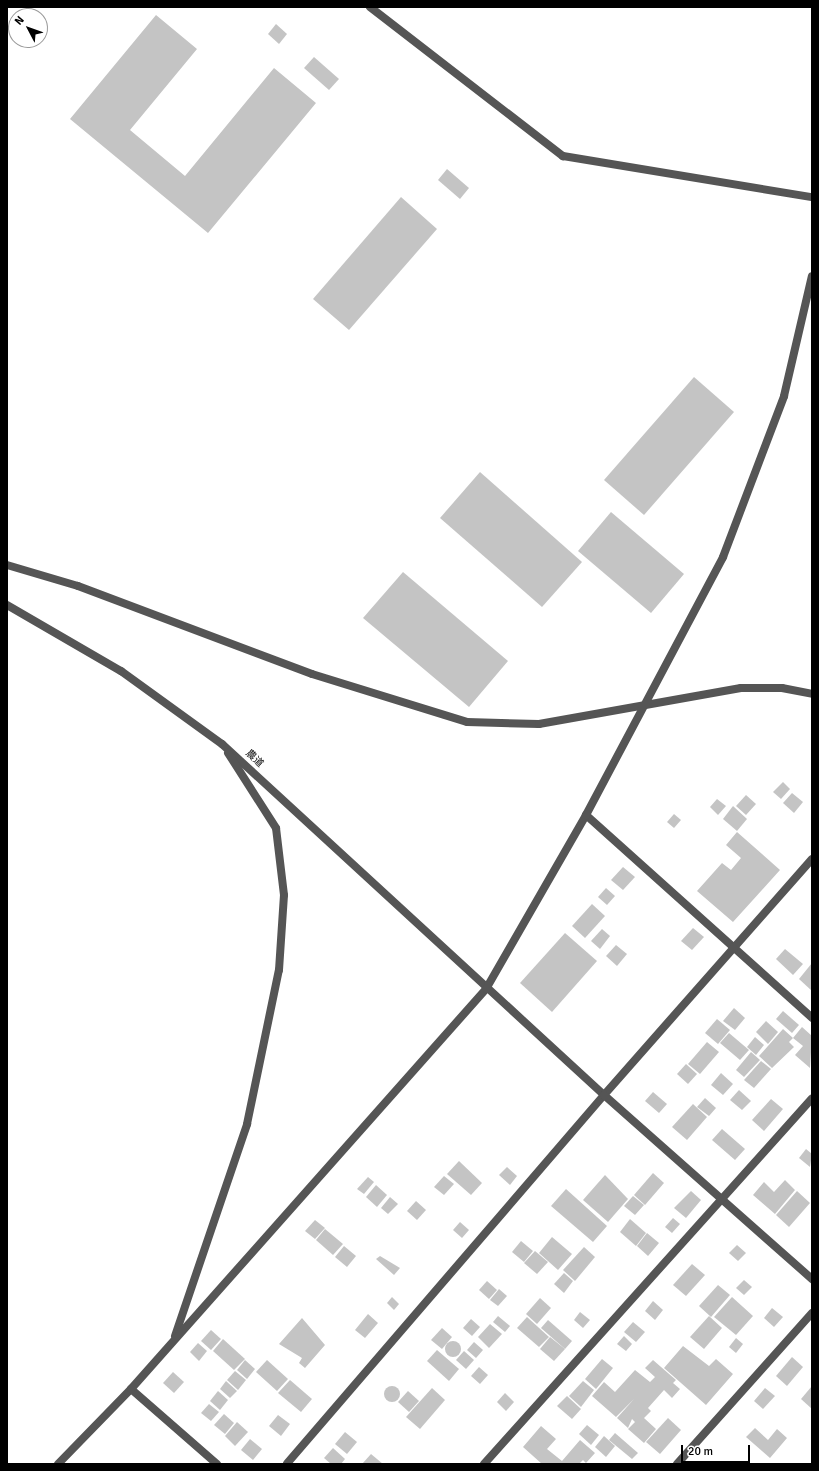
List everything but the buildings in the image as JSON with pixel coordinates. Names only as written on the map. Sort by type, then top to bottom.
[{"type":"street","points":[[370,7],[563,156],[812,197]]},
{"type":"street","points":[[58,1464],[131,1390],[486,988],[586,815],[723,557],[784,396],[812,276]]},
{"type":"street","points":[[7,565],[78,586],[312,674],[467,722],[539,724],[741,688],[782,688],[812,694]]},
{"type":"street","name":"農道","points":[[7,605],[121,671],[222,744],[486,988],[604,1095],[812,1279]]},
{"type":"street","points":[[174,1341],[247,1124],[279,970],[284,895],[276,828],[222,744]]},
{"type":"street","points":[[586,815],[812,1018]]},
{"type":"street","points":[[287,1464],[604,1095],[812,859]]},
{"type":"street","points":[[484,1464],[723,1200],[812,1098]]},
{"type":"street","points":[[677,1464],[812,1313]]},
{"type":"street","points":[[131,1390],[217,1464]]}]
